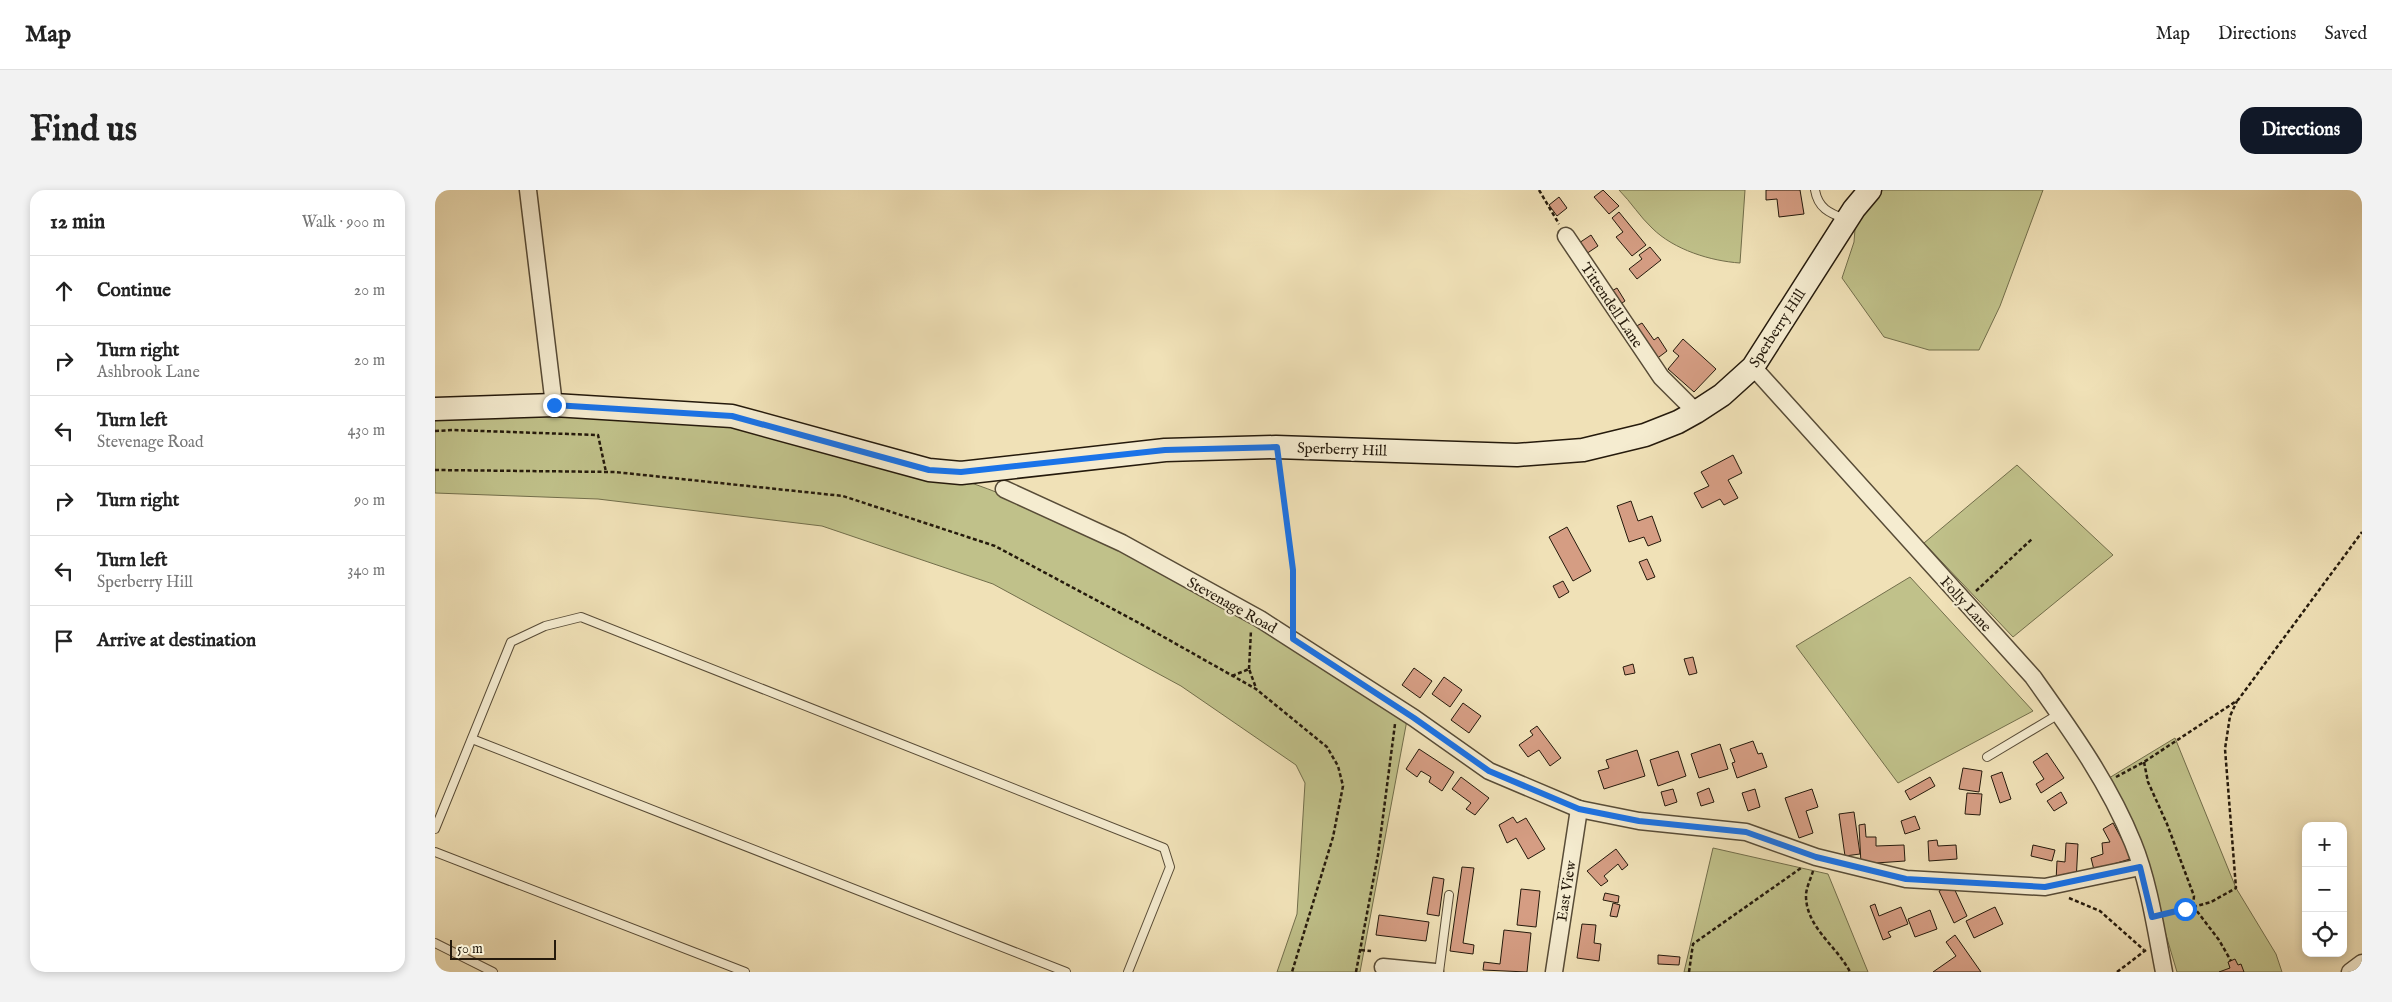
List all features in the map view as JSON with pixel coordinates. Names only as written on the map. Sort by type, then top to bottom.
[{"type":"street","points":[[527,190],[554,405]]},
{"type":"street","name":"Sperberry Hill","points":[[435,409],[554,405],[732,416],[929,470],[961,472],[1165,450],[1277,447],[1517,455],[1583,450],[1645,435],[1678,422],[1722,395],[1753,367],[1847,220],[1870,190]]},
{"type":"street","name":"Tittendell Lane","points":[[1566,236],[1661,377],[1696,412]]},
{"type":"street","name":"Folly Lane","points":[[1753,367],[1963,602],[2033,677],[2059,714],[2103,784],[2133,843],[2165,972]]},
{"type":"street","name":"Stevenage Road","points":[[1004,489],[1122,544],[1293,639],[1414,718],[1489,771],[1579,809],[1639,821],[1746,832],[1816,857],[1906,879],[2045,887],[2140,867]]},
{"type":"street","name":"East View","points":[[1554,972],[1579,809]]},
{"type":"street","points":[[2350,972],[2362,963]]},
{"type":"street","points":[[1383,967],[1435,972]]},
{"type":"lane","points":[[1815,190],[1817,199],[1826,212],[1847,220]]},
{"type":"lane","points":[[435,829],[511,642],[545,626],[581,617],[1165,848],[1170,867],[1128,972]]},
{"type":"lane","points":[[1987,757],[2059,714]]},
{"type":"lane","points":[[472,739],[1066,972]]},
{"type":"lane","points":[[435,852],[745,972]]},
{"type":"lane","points":[[1439,972],[1449,895]]},
{"type":"lane","points":[[435,944],[493,972]]},
{"type":"path","points":[[1539,190],[1566,236]]},
{"type":"path","points":[[435,431],[598,435],[606,472]]},
{"type":"path","points":[[1277,447],[1293,570],[1293,639]]},
{"type":"path","points":[[435,470],[606,472],[843,496],[995,546],[1257,690],[1327,747],[1338,766],[1343,786],[1333,837],[1292,972]]},
{"type":"path","points":[[2152,917],[2211,902],[2236,888],[2225,749],[2230,716],[2238,700],[2362,532]]},
{"type":"path","points":[[1963,602],[2033,538]]},
{"type":"path","points":[[1251,615],[1249,668],[1257,690]]},
{"type":"path","points":[[1232,676],[1249,668]]},
{"type":"path","points":[[2103,784],[2144,762],[2238,700]]},
{"type":"path","points":[[1355,972],[1361,950],[1378,855],[1396,718]]},
{"type":"path","points":[[2144,762],[2147,782],[2167,824],[2194,896],[2193,906],[2209,925],[2231,961]]},
{"type":"path","points":[[1689,972],[1693,944],[1816,857]]},
{"type":"path","points":[[1816,857],[1807,894],[1811,914],[1820,933],[1843,958],[1850,972]]},
{"type":"path","points":[[2045,887],[2100,911],[2145,950]]},
{"type":"path","points":[[2117,972],[2145,950],[2157,934]]},
{"type":"path","points":[[1361,950],[1371,951]]},
{"type":"green space","points":[[1619,190],[1745,190],[1740,263],[1717,260],[1693,253],[1661,236],[1648,224]]},
{"type":"green space","points":[[1858,190],[2043,190],[2000,306],[1979,350],[1929,350],[1884,337],[1842,278],[1854,242]]},
{"type":"green space","points":[[592,416],[733,424],[959,479],[988,489],[1071,525],[1158,569],[1242,617],[1407,720],[1360,972],[1277,972],[1297,914],[1305,783],[1296,765],[1181,686],[993,584],[822,526],[598,499],[435,493],[435,417]]},
{"type":"green space","points":[[2017,465],[2113,555],[2013,637],[1924,543]]},
{"type":"green space","points":[[1910,577],[2033,711],[1898,783],[1796,646]]},
{"type":"green space","points":[[2175,738],[2236,888],[2276,954],[2282,972],[2177,972],[2138,841],[2109,778]]},
{"type":"green space","points":[[1713,848],[1828,874],[1868,972],[1684,972]]},
{"type":"building","points":[[1603,190],[1619,206],[1609,214],[1594,197]]},
{"type":"building","points":[[1766,190],[1800,190],[1804,214],[1779,217],[1777,199],[1766,200]]},
{"type":"building","points":[[1559,197],[1567,208],[1557,216],[1549,205]]},
{"type":"building","points":[[1619,212],[1646,245],[1632,256],[1616,237],[1623,232],[1612,218]]},
{"type":"building","points":[[1591,235],[1598,246],[1583,256],[1576,245]]},
{"type":"building","points":[[1650,247],[1661,260],[1637,279],[1629,269],[1642,259],[1639,255]]},
{"type":"building","points":[[1617,288],[1625,301],[1619,305],[1610,292]]},
{"type":"building","points":[[1642,323],[1654,340],[1658,337],[1667,351],[1655,360],[1633,328]]},
{"type":"building","points":[[1683,339],[1716,369],[1694,392],[1668,369],[1679,356],[1673,351]]},
{"type":"building","points":[[1733,455],[1742,473],[1728,480],[1738,498],[1724,505],[1720,499],[1702,508],[1694,493],[1709,486],[1701,472]]},
{"type":"building","points":[[1631,501],[1638,521],[1652,516],[1661,541],[1648,546],[1644,537],[1629,542],[1617,506]]},
{"type":"building","points":[[1567,527],[1591,571],[1573,581],[1549,537]]},
{"type":"building","points":[[1647,559],[1655,577],[1647,580],[1639,562]]},
{"type":"building","points":[[1563,581],[1569,592],[1559,598],[1553,586]]},
{"type":"building","points":[[1693,657],[1697,673],[1689,675],[1684,659]]},
{"type":"building","points":[[1633,664],[1635,673],[1625,675],[1623,667]]},
{"type":"building","points":[[1414,668],[1432,681],[1420,698],[1402,685]]},
{"type":"building","points":[[1444,677],[1462,690],[1450,707],[1432,694]]},
{"type":"building","points":[[1463,703],[1481,716],[1469,733],[1451,720]]},
{"type":"building","points":[[1537,726],[1561,758],[1550,766],[1539,750],[1528,757],[1519,745],[1533,735],[1530,731]]},
{"type":"building","points":[[1753,741],[1758,754],[1762,753],[1767,767],[1737,778],[1732,763],[1735,762],[1730,749]]},
{"type":"building","points":[[1720,744],[1728,769],[1699,778],[1691,754]]},
{"type":"building","points":[[1419,749],[1454,772],[1442,791],[1429,782],[1431,777],[1421,771],[1417,777],[1406,769]]},
{"type":"building","points":[[1637,750],[1645,776],[1604,789],[1598,771],[1609,768],[1606,760]]},
{"type":"building","points":[[1678,751],[1686,776],[1658,786],[1650,760]]},
{"type":"building","points":[[2047,753],[2064,778],[2041,793],[2036,784],[2044,779],[2033,762]]},
{"type":"building","points":[[1963,768],[1982,771],[1979,792],[1959,789]]},
{"type":"building","points":[[2002,772],[2011,799],[2000,803],[1991,776]]},
{"type":"building","points":[[1461,777],[1489,798],[1475,815],[1466,809],[1471,803],[1452,789]]},
{"type":"building","points":[[1930,777],[1935,786],[1910,800],[1905,791]]},
{"type":"building","points":[[1709,788],[1714,802],[1701,806],[1697,793]]},
{"type":"building","points":[[1673,789],[1677,802],[1665,806],[1661,792]]},
{"type":"building","points":[[1755,789],[1760,807],[1748,811],[1742,793]]},
{"type":"building","points":[[1812,789],[1818,807],[1806,811],[1813,833],[1799,838],[1785,798]]},
{"type":"building","points":[[2061,792],[2067,803],[2054,811],[2047,801]]},
{"type":"building","points":[[1967,793],[1982,794],[1980,815],[1965,814]]},
{"type":"building","points":[[1854,812],[1860,854],[1845,856],[1839,814]]},
{"type":"building","points":[[1915,816],[1920,829],[1905,834],[1901,821]]},
{"type":"building","points":[[1513,817],[1517,823],[1526,818],[1545,849],[1528,859],[1516,838],[1507,843],[1499,825]]},
{"type":"building","points":[[2113,823],[2126,847],[2130,859],[2094,870],[2091,858],[2103,854],[2102,843],[2110,842],[2103,829]]},
{"type":"building","points":[[1865,824],[1866,837],[1876,837],[1876,846],[1904,845],[1905,861],[1861,864],[1859,825]]},
{"type":"building","points":[[1937,840],[1938,846],[1956,845],[1957,859],[1929,861],[1928,841]]},
{"type":"building","points":[[2066,843],[2078,844],[2076,882],[2056,881],[2057,861],[2065,862]]},
{"type":"building","points":[[2033,845],[2055,850],[2052,861],[2031,856]]},
{"type":"building","points":[[1616,849],[1628,865],[1622,870],[1618,864],[1604,876],[1608,881],[1601,886],[1587,871]]},
{"type":"building","points":[[1462,867],[1474,868],[1463,943],[1474,945],[1473,954],[1450,951]]},
{"type":"building","points":[[1433,877],[1444,879],[1439,916],[1427,914]]},
{"type":"building","points":[[1952,884],[1967,916],[1954,923],[1939,891]]},
{"type":"building","points":[[1521,889],[1540,891],[1536,927],[1517,925]]},
{"type":"building","points":[[1605,893],[1619,896],[1618,903],[1603,900]]},
{"type":"building","points":[[1613,903],[1620,905],[1617,917],[1610,916]]},
{"type":"building","points":[[1875,904],[1879,916],[1901,907],[1908,924],[1888,932],[1891,937],[1883,940],[1870,906]]},
{"type":"building","points":[[1995,907],[2003,924],[1974,938],[1966,921]]},
{"type":"building","points":[[1930,910],[1937,929],[1915,937],[1908,919]]},
{"type":"building","points":[[1379,915],[1429,922],[1426,941],[1376,935]]},
{"type":"building","points":[[1582,924],[1596,925],[1594,943],[1601,944],[1599,961],[1577,958]]},
{"type":"building","points":[[1504,930],[1531,933],[1527,972],[1483,970],[1484,962],[1500,964]]},
{"type":"building","points":[[1955,935],[1981,972],[1933,972],[1956,956],[1946,942]]},
{"type":"building","points":[[1658,955],[1680,957],[1679,965],[1658,964]]},
{"type":"building","points":[[2235,959],[2238,965],[2241,964],[2244,972],[2219,972],[2230,968],[2228,962]]},
{"type":"route","points":[[554,405],[732,416],[929,470],[961,472],[1063,463],[1165,450],[1277,447],[1293,570],[1293,639],[1384,701],[1414,718],[1489,771],[1579,809],[1639,821],[1746,832],[1816,857],[1906,879],[2045,887],[2140,867],[2152,917],[2185,909]]}]
